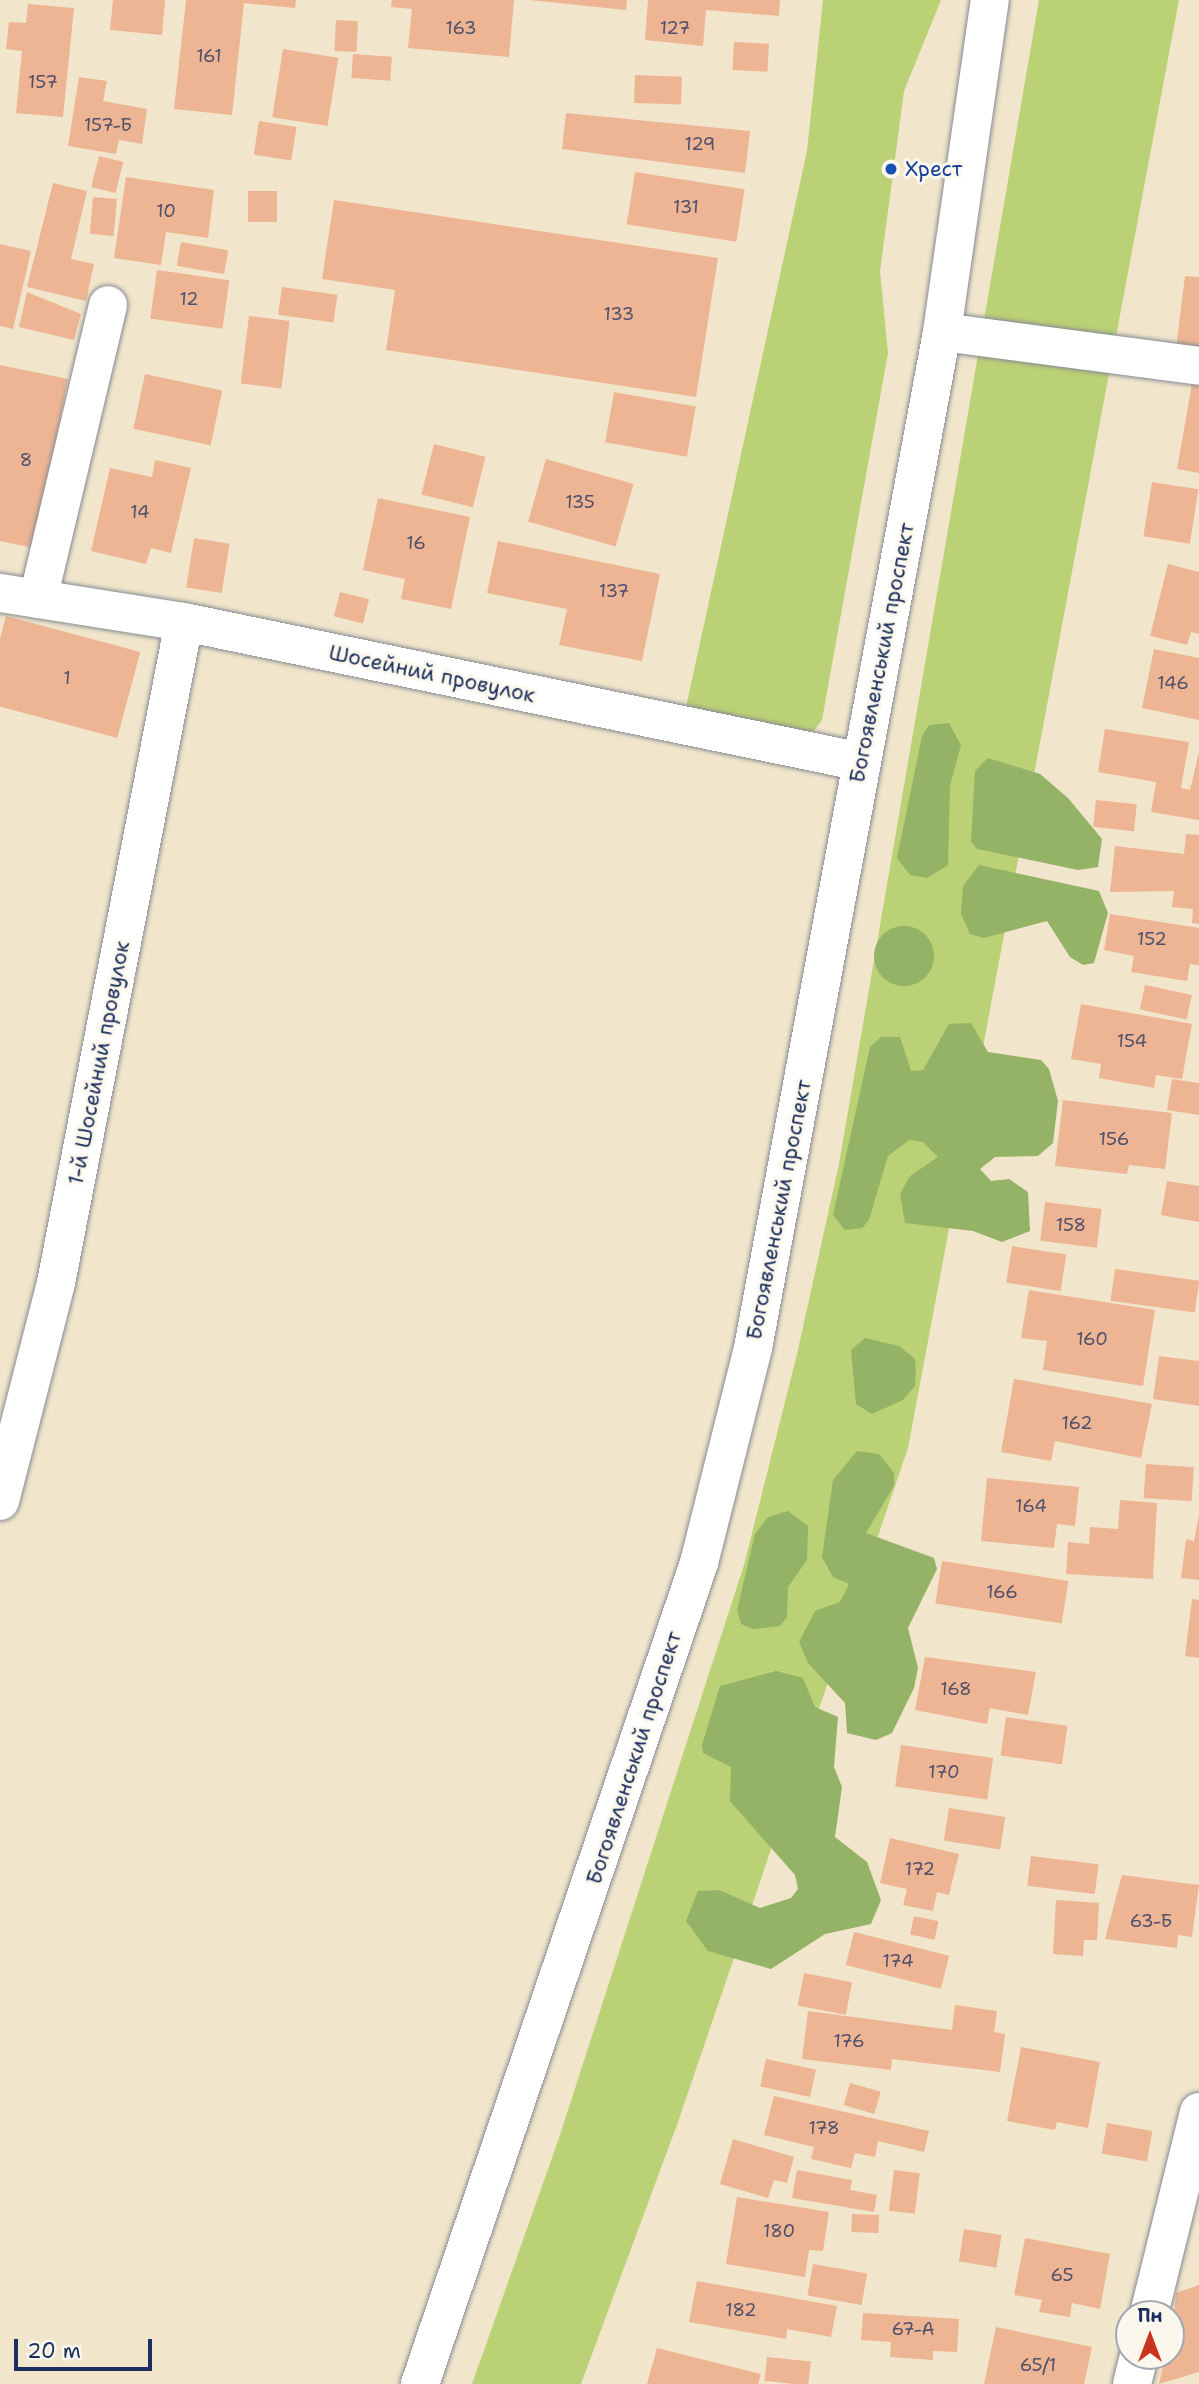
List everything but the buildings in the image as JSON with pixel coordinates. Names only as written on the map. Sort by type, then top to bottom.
[{"type":"main road","name":"Богоявленський проспект","points":[[420,2384],[699,1563],[753,1348],[942,332],[990,0]]},
{"type":"main road","points":[[38,600],[108,304]]},
{"type":"main road","points":[[942,332],[1199,366]]},
{"type":"main road","name":"Шосейний провулок","points":[[0,593],[184,622],[862,762]]},
{"type":"main road","name":"1-й Шосейний провулок","points":[[0,1501],[56,1283],[184,622]]},
{"type":"main road","points":[[1152,2300],[1199,2112]]},
{"type":"green space","points":[[823,0],[941,0],[904,91],[880,271],[888,353],[822,720],[813,732],[686,707],[807,151]]},
{"type":"green space","points":[[1039,0],[1179,0],[908,1448],[678,2122],[581,2384],[472,2384],[559,2138],[744,1565],[797,1354],[839,1164]]},
{"type":"green space","points":[[949,723],[961,745],[950,786],[948,865],[927,878],[910,875],[897,858],[922,736],[929,725]]},
{"type":"green space","points":[[988,758],[1040,774],[1068,798],[1102,839],[1098,867],[1078,870],[977,849],[971,842],[975,771]]},
{"type":"green space","points":[[979,865],[1099,891],[1108,913],[1094,963],[1083,965],[1070,957],[1047,921],[984,938],[970,934],[961,914],[963,886]]},
{"type":"green space","points":[[898,926],[910,926],[929,939],[934,956],[932,968],[921,981],[910,986],[898,986],[879,973],[874,962],[874,950],[887,931]]},
{"type":"green space","points":[[971,1023],[988,1052],[1041,1060],[1049,1069],[1058,1101],[1053,1143],[1038,1156],[995,1157],[980,1169],[991,1181],[1009,1179],[1028,1192],[1030,1231],[1002,1242],[973,1231],[905,1223],[900,1194],[910,1176],[938,1157],[923,1142],[909,1140],[888,1156],[869,1220],[862,1228],[845,1230],[833,1215],[870,1047],[881,1037],[900,1037],[911,1071],[923,1070],[949,1024]]},
{"type":"green space","points":[[865,1338],[899,1346],[915,1359],[915,1386],[903,1400],[872,1414],[856,1404],[851,1350]]},
{"type":"green space","points":[[857,1451],[879,1454],[894,1473],[894,1486],[866,1533],[934,1558],[937,1569],[908,1628],[918,1668],[914,1688],[892,1733],[876,1740],[847,1733],[845,1703],[808,1663],[799,1642],[815,1611],[840,1602],[849,1584],[833,1577],[822,1557],[833,1480]]},
{"type":"green space","points":[[788,1511],[808,1526],[807,1560],[788,1587],[787,1617],[780,1626],[753,1629],[741,1624],[737,1610],[755,1534],[768,1517]]},
{"type":"green space","points":[[776,1671],[803,1678],[815,1707],[838,1717],[834,1767],[842,1787],[835,1837],[867,1862],[881,1900],[871,1924],[825,1934],[771,1969],[708,1951],[686,1921],[698,1891],[719,1890],[760,1908],[791,1898],[798,1889],[795,1875],[730,1801],[731,1767],[703,1753],[702,1745],[720,1686]]},
{"type":"place","name":"Хрест","points":[[891,169]]}]
